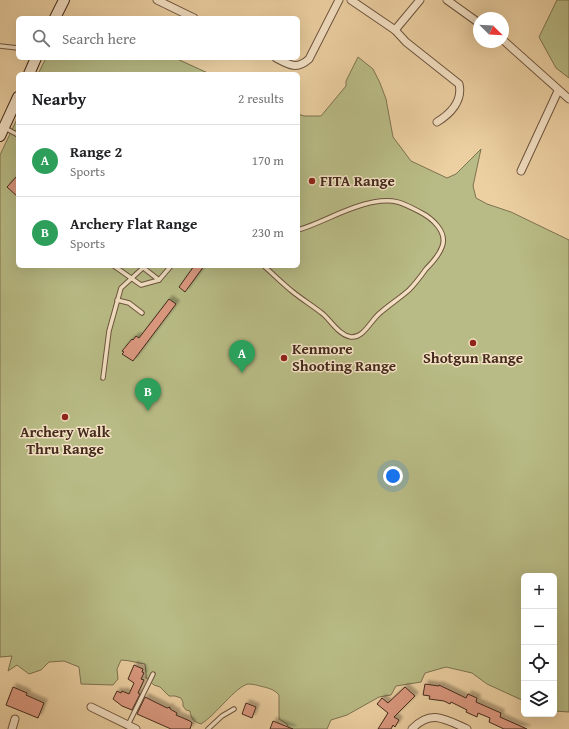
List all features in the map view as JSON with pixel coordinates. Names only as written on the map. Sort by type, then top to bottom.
[{"type":"main road","points":[[56,16],[64,0]]},
{"type":"main road","points":[[30,72],[35,60]]},
{"type":"main road","points":[[2,131],[16,101]]},
{"type":"street","points":[[157,0],[190,16]]},
{"type":"street","points":[[280,60],[295,66],[302,65],[309,59],[339,0]]},
{"type":"street","points":[[351,0],[395,30],[406,42],[459,84],[461,91],[450,114],[438,122]]},
{"type":"street","points":[[395,30],[420,0]]},
{"type":"street","points":[[447,0],[473,19]]},
{"type":"street","points":[[509,44],[558,91],[569,99]]},
{"type":"street","points":[[521,172],[558,91]]},
{"type":"street","points":[[91,707],[136,729]]},
{"type":"street","points":[[412,729],[426,718],[435,717],[444,719],[467,729]]},
{"type":"street","points":[[12,729],[15,719]]},
{"type":"lane","points":[[0,46],[16,48]]},
{"type":"lane","points":[[2,131],[16,134]]},
{"type":"lane","points":[[266,268],[293,292],[325,315],[342,333],[349,336],[356,336],[362,333],[379,313],[409,290],[434,260],[442,247],[444,237],[439,226],[424,214],[403,203],[391,200],[350,208],[332,215],[313,226],[300,229]]},
{"type":"lane","points":[[117,268],[141,285],[159,280],[169,268]]},
{"type":"lane","points":[[103,378],[108,331],[121,288],[142,268]]},
{"type":"lane","points":[[144,268],[159,280]]},
{"type":"lane","points":[[117,300],[129,303],[142,313]]},
{"type":"lane","points":[[128,725],[153,674]]},
{"type":"lane","points":[[208,729],[222,716],[234,709]]},
{"type":"green space","points":[[557,0],[569,0],[569,78],[556,68],[539,37]]},
{"type":"green space","name":"Kenmore Shooting Range","points":[[358,57],[373,69],[386,99],[393,137],[411,161],[447,178],[456,174],[481,149],[473,186],[476,198],[487,204],[511,212],[569,240],[569,712],[557,711],[557,573],[521,573],[521,700],[487,684],[472,673],[446,667],[425,673],[421,682],[396,686],[391,695],[379,697],[347,715],[331,720],[327,729],[289,729],[287,724],[279,719],[279,695],[271,689],[257,685],[248,684],[237,690],[207,720],[201,724],[193,720],[190,711],[186,710],[183,706],[181,698],[169,696],[160,687],[154,685],[146,678],[145,664],[121,660],[117,669],[118,679],[113,685],[81,684],[79,667],[64,661],[49,662],[41,670],[29,674],[17,665],[8,671],[12,656],[0,657],[0,155],[16,121],[16,268],[300,268],[300,115],[321,116],[346,86],[346,81]]},
{"type":"green space","points":[[45,60],[179,60],[206,72],[39,72]]},
{"type":"building","points":[[16,177],[16,195],[7,187]]},
{"type":"building","points":[[193,268],[203,268],[185,292],[179,287]]},
{"type":"building","points":[[169,299],[176,304],[133,361],[122,354],[124,352],[122,351],[132,339],[133,340],[136,336],[139,338]]},
{"type":"building","points":[[134,665],[143,669],[142,672],[144,673],[141,679],[144,680],[138,693],[140,694],[132,710],[122,706],[113,699],[117,691],[121,693],[122,691],[129,694],[134,683],[128,679]]},
{"type":"building","points":[[425,684],[439,685],[466,698],[468,694],[477,698],[476,702],[501,713],[500,717],[527,729],[504,729],[489,722],[490,718],[478,713],[477,717],[451,702],[450,704],[444,701],[429,699],[430,696],[423,695]]},
{"type":"building","points":[[13,687],[44,703],[38,718],[6,705]]},
{"type":"building","points":[[405,687],[415,696],[394,717],[399,720],[395,727],[393,725],[391,729],[378,729],[388,713],[377,704],[382,698],[388,703]]},
{"type":"building","points":[[145,697],[167,708],[170,707],[170,709],[177,713],[176,715],[190,721],[192,723],[190,729],[171,729],[137,714]]},
{"type":"building","points":[[246,703],[256,707],[252,718],[242,714]]},
{"type":"building","points":[[273,721],[293,729],[270,729]]},
{"type":"place","name":"FITA Range","points":[[312,181]]},
{"type":"place","name":"Shotgun Range","points":[[473,343]]},
{"type":"place","name":"Kenmore Shooting Range","points":[[284,358]]},
{"type":"place","name":"Range 2","points":[[242,373]]},
{"type":"place","name":"Archery Flat Range","points":[[148,411]]},
{"type":"place","name":"Archery Walk Thru Range","points":[[65,417]]}]
